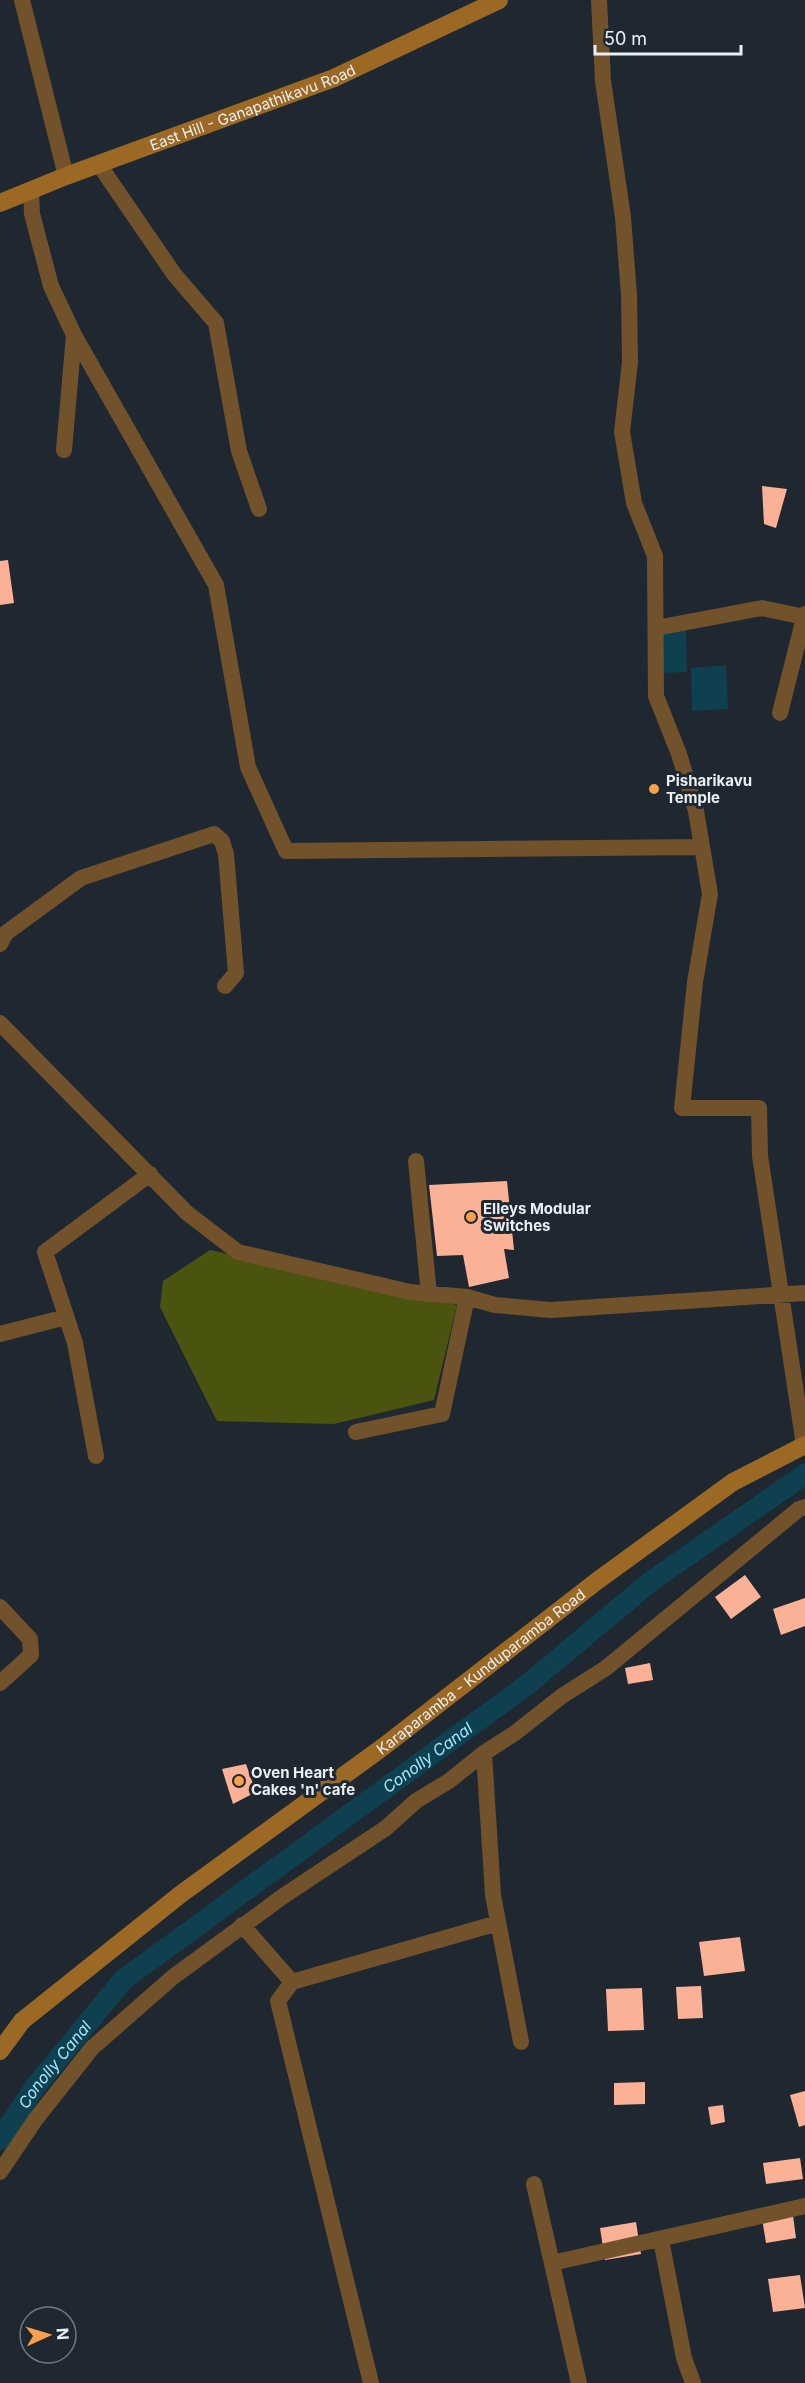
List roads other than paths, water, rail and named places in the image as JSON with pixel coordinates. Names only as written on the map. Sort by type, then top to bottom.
[{"type":"main road","name":"East Hill - Ganapathikavu Road","points":[[0,203],[66,176],[100,166],[334,78],[499,0]]},
{"type":"main road","name":"Karaparamba - Kunduparamba Road","points":[[0,2051],[22,2021],[181,1894],[383,1748],[597,1581],[733,1482],[805,1445]]},
{"type":"street","points":[[22,0],[66,176]]},
{"type":"street","points":[[599,0],[603,81],[622,216],[629,295],[630,362],[622,432],[634,504],[655,556],[656,696],[693,799],[710,894],[695,982],[682,1108],[759,1108],[760,1156],[805,1445]]},
{"type":"street","points":[[100,166],[174,274],[216,323],[239,451],[259,509]]},
{"type":"street","points":[[31,192],[32,214],[51,286],[74,335],[216,585],[248,767],[286,851],[702,847]]},
{"type":"street","points":[[64,450],[74,335]]},
{"type":"street","points":[[656,628],[762,608],[804,615],[780,713]]},
{"type":"street","points":[[0,944],[6,933],[81,878],[214,834],[222,840],[226,854],[236,973],[225,986]]},
{"type":"street","points":[[0,1023],[187,1213],[238,1252],[410,1292],[468,1297],[495,1305],[551,1310],[805,1293]]},
{"type":"street","points":[[416,1161],[429,1294]]},
{"type":"street","points":[[96,1456],[75,1343],[45,1252],[150,1174]]},
{"type":"street","points":[[356,1432],[442,1414],[468,1297]]},
{"type":"street","points":[[0,1334],[66,1317]]},
{"type":"street","points":[[0,2172],[35,2121],[93,2048],[173,1977],[242,1925],[386,1828],[416,1801],[449,1781],[562,1696],[606,1668],[799,1509],[805,1507]]},
{"type":"street","points":[[0,1607],[30,1639],[31,1655],[0,1683]]},
{"type":"street","points":[[484,1753],[493,1895],[521,2042]]},
{"type":"street","points":[[371,2383],[278,2001],[292,1982],[498,1923]]},
{"type":"street","points":[[242,1925],[292,1982]]},
{"type":"street","points":[[534,2184],[579,2383]]},
{"type":"street","points":[[552,2263],[805,2206]]},
{"type":"street","points":[[661,2240],[684,2358],[693,2383]]},
{"type":"water","points":[[686,630],[687,672],[660,673],[659,632]]},
{"type":"water","points":[[726,665],[728,709],[692,711],[691,668]]},
{"type":"waterway","name":"Conolly Canal","points":[[0,2140],[35,2087],[123,1980],[528,1684],[650,1582],[805,1474]]},
{"type":"place","name":"Pisharikavu Temple","points":[[654,789]]},
{"type":"place","name":"Elleys Modular Switches","points":[[471,1217]]},
{"type":"place","name":"Oven Heart Cakes 'n' cafe","points":[[239,1781]]}]
